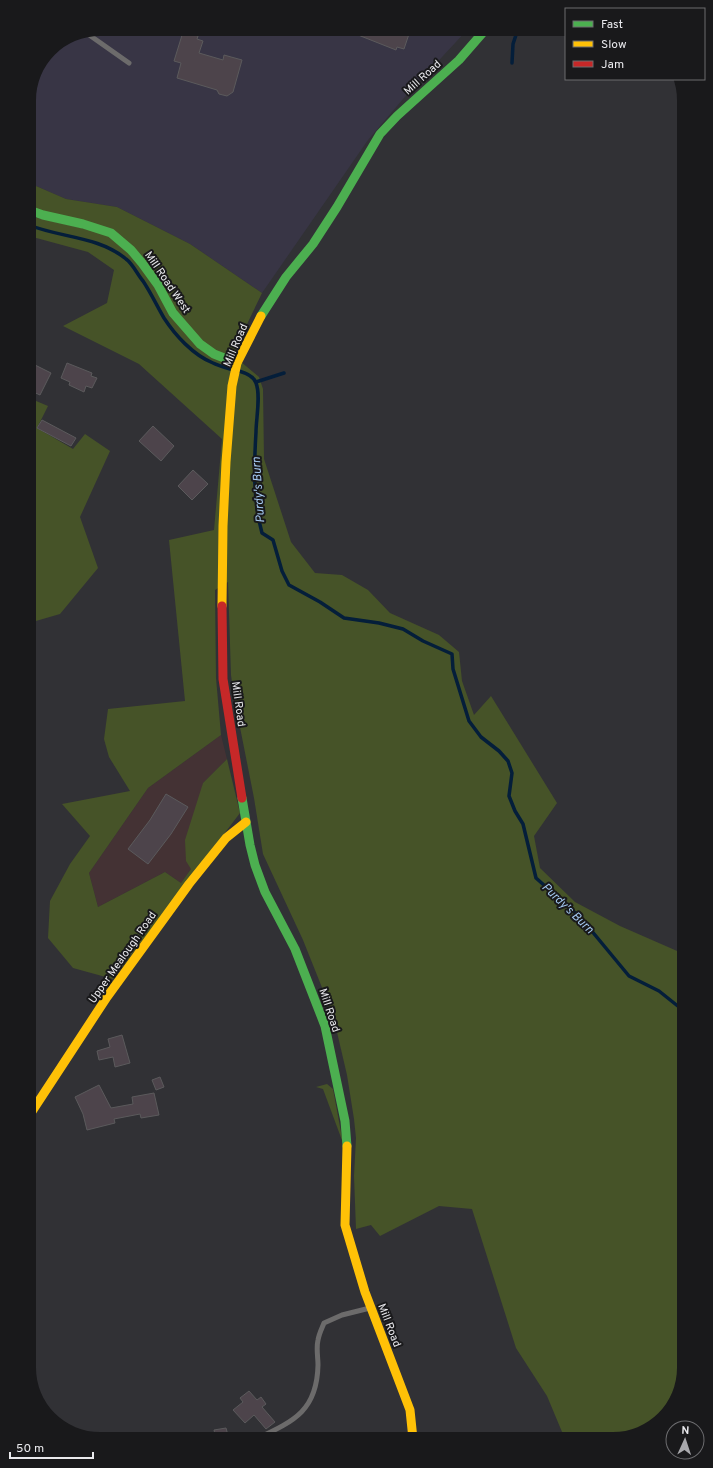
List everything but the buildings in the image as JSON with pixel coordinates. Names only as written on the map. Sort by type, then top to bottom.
[{"type":"street","name":"Mill Road","points":[[412,1432],[410,1410],[371,1307],[352,1252],[345,1225],[347,1145],[344,1121],[325,1026],[295,949],[265,892],[255,865],[246,822],[242,789],[228,720],[223,679],[223,526],[226,462],[232,386],[237,363],[270,301],[286,277],[313,244],[337,207],[380,134],[397,116],[459,60],[480,36]]},
{"type":"street","name":"Mill Road West","points":[[36,212],[83,224],[111,233],[131,250],[142,263],[158,286],[173,313],[200,344],[214,354],[237,363]]},
{"type":"street","name":"Upper Mealough Road","points":[[36,1106],[107,998],[189,884],[226,838],[246,822]]},
{"type":"lane","points":[[92,37],[129,63]]},
{"type":"lane","points":[[271,1432],[298,1416],[307,1406],[316,1391],[318,1341],[324,1323],[342,1315],[371,1307]]},
{"type":"shaded area","points":[[100,36],[462,36],[403,99],[368,140],[262,293],[190,244],[117,207],[66,199],[36,186],[36,96],[38,84],[49,61],[58,52],[79,39]]},
{"type":"shaded area","points":[[221,735],[227,759],[203,783],[191,869],[181,883],[165,872],[98,907],[89,873],[148,788]]},
{"type":"green space","points":[[36,186],[66,199],[117,207],[190,244],[262,293],[236,347],[234,356],[259,377],[263,389],[264,459],[291,542],[315,573],[342,575],[368,590],[390,613],[439,635],[459,652],[462,681],[474,715],[491,696],[557,803],[534,836],[540,868],[575,902],[620,926],[677,951],[677,1368],[674,1389],[666,1404],[652,1419],[637,1427],[625,1431],[613,1432],[562,1432],[547,1396],[516,1348],[472,1209],[439,1206],[380,1236],[371,1225],[356,1229],[354,1176],[356,1138],[347,1075],[333,1015],[303,940],[263,854],[231,675],[228,582],[215,590],[216,678],[221,735],[148,788],[89,873],[98,907],[165,872],[181,883],[191,869],[186,861],[185,840],[203,783],[227,759],[240,813],[113,979],[73,968],[48,938],[50,901],[70,864],[90,836],[62,804],[130,791],[109,757],[104,739],[108,709],[185,701],[169,540],[214,530],[222,439],[139,364],[63,326],[107,303],[114,270],[88,252],[36,238],[36,218],[125,238],[36,209]]},
{"type":"green space","points":[[36,401],[48,406],[37,428],[73,449],[85,434],[110,451],[80,517],[98,568],[60,614],[36,621]]},
{"type":"green space","points":[[327,1084],[333,1089],[343,1143],[323,1089],[316,1087]]},
{"type":"waterway","points":[[512,63],[513,44],[516,36]]},
{"type":"waterway","name":"Purdy's Burn","points":[[36,227],[91,242],[115,251],[131,264],[149,290],[164,318],[179,338],[198,355],[218,365],[233,370]]},
{"type":"waterway","name":"Purdy's Burn","points":[[239,371],[252,377],[255,381],[258,394],[255,470],[259,521],[262,533],[273,540],[282,571],[289,585],[320,602],[344,618],[379,623],[403,629],[423,641],[452,654],[453,669],[469,721],[481,737],[499,751],[508,761],[512,773],[509,796],[515,811],[523,824],[536,878],[581,918],[629,976],[659,991],[677,1005]]},
{"type":"waterway","points":[[256,382],[284,373]]},
{"type":"traffic: fast","points":[[261,316],[286,277],[313,244],[337,207],[380,134],[397,116],[459,60],[480,36]]},
{"type":"traffic: fast","points":[[36,212],[83,224],[111,233],[131,250],[142,263],[158,285],[173,313],[200,344],[214,354],[237,363]]},
{"type":"traffic: fast","points":[[242,798],[255,865],[265,892],[295,949],[325,1026],[345,1121],[347,1146]]},
{"type":"traffic: slow","points":[[222,606],[223,526],[232,386],[237,363],[261,316]]},
{"type":"traffic: slow","points":[[36,1105],[107,997],[189,884],[226,838],[246,822]]},
{"type":"traffic: slow","points":[[347,1146],[345,1225],[365,1292],[410,1410],[412,1432]]},
{"type":"traffic: jam","points":[[222,606],[223,679],[242,798]]}]
